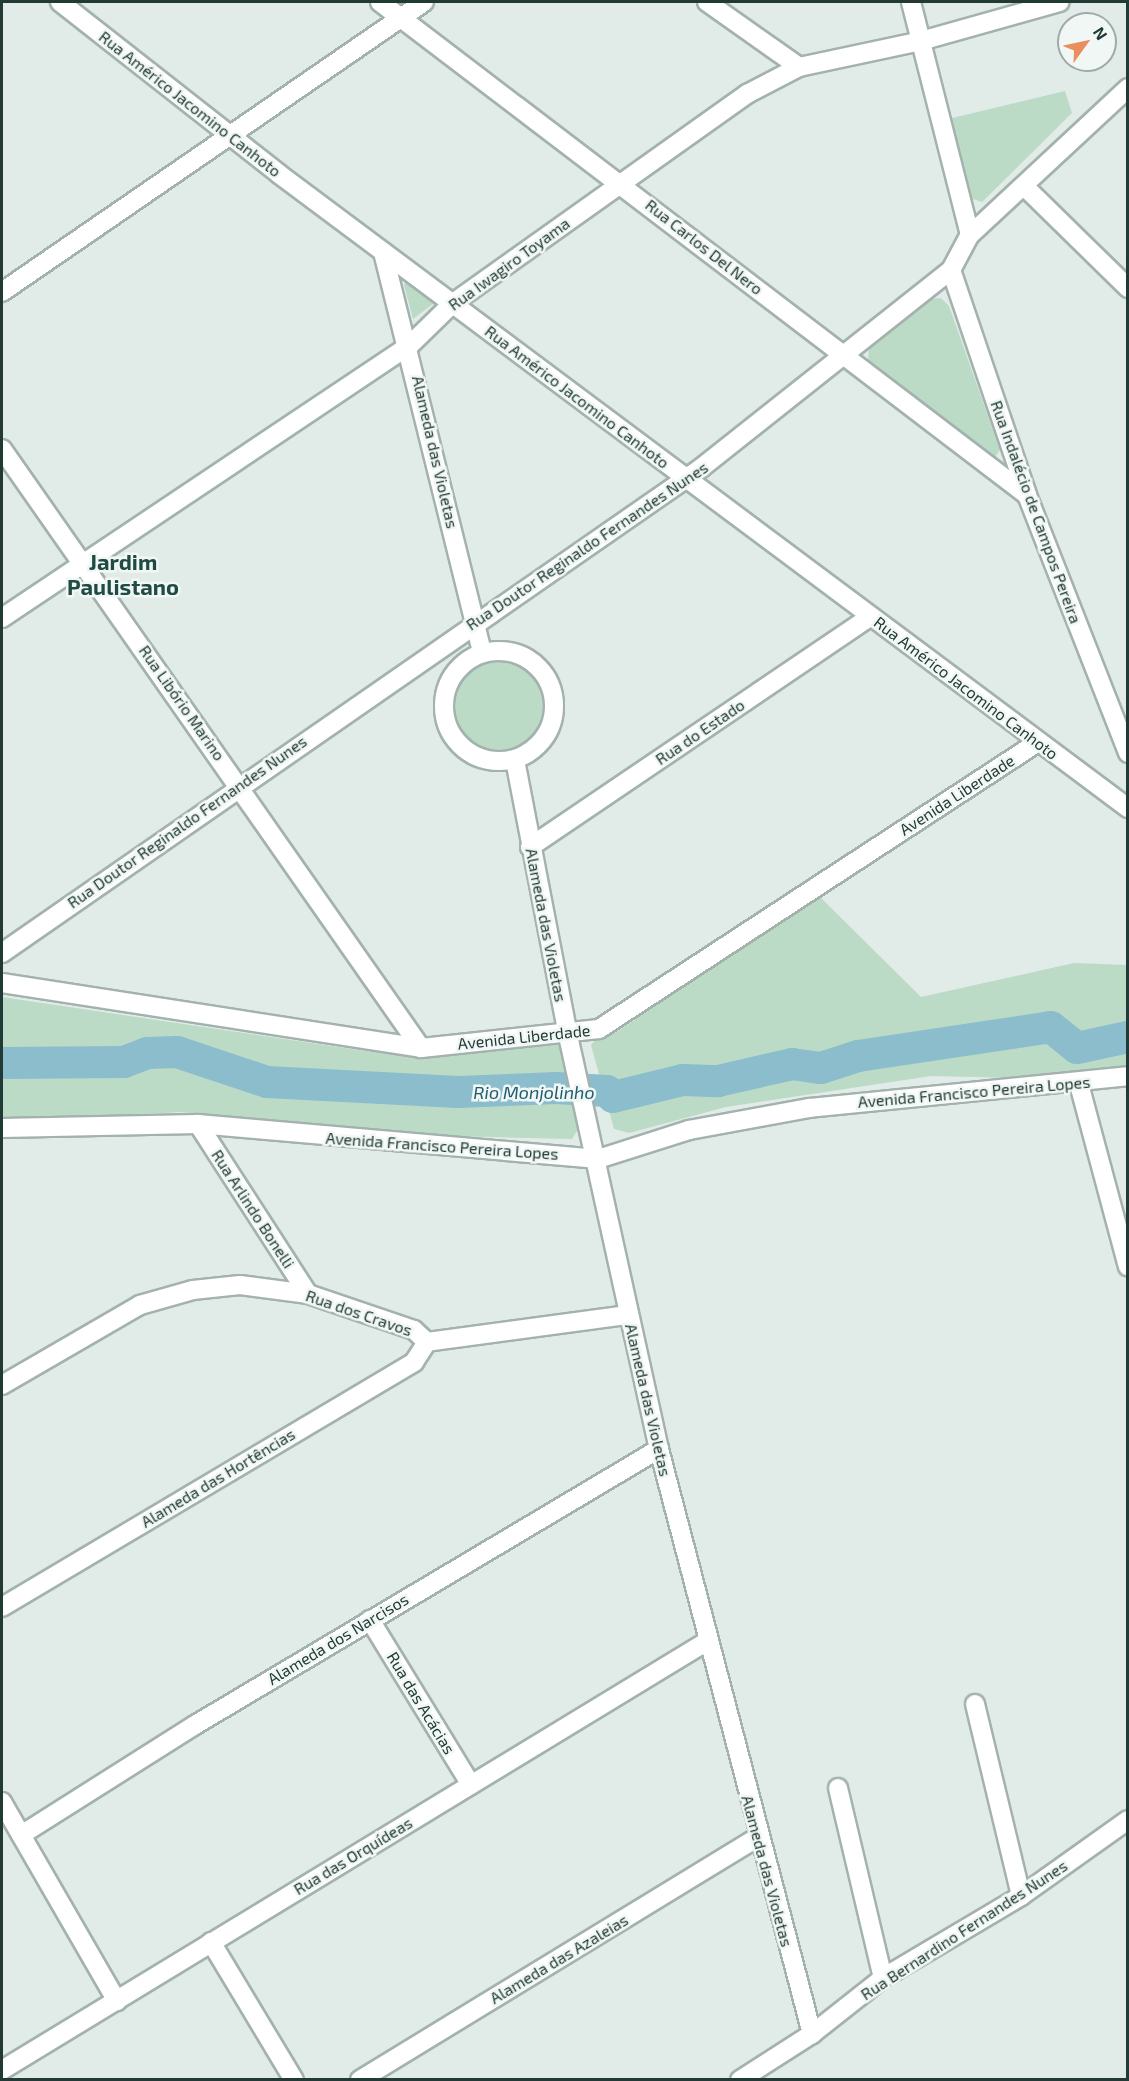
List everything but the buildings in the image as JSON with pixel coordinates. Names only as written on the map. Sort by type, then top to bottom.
[{"type":"street","name":"Rua Américo Jacomino Canhoto","points":[[60,2],[383,252],[1128,808]]},
{"type":"street","name":"Rua Carlos Del Nero","points":[[380,2],[621,183],[1027,495]]},
{"type":"street","points":[[2,292],[233,137],[424,2]]},
{"type":"street","points":[[707,2],[799,67]]},
{"type":"street","points":[[911,2],[970,236]]},
{"type":"street","name":"Rua Iwagiro Toyama","points":[[2,618],[410,345],[453,303],[747,94],[799,67],[921,41],[1060,2]]},
{"type":"street","name":"Rua Doutor Reginaldo Fernandes Nunes","points":[[2,953],[239,784],[685,479],[951,270],[970,236],[1026,188],[1128,88]]},
{"type":"street","points":[[1026,188],[1128,288]]},
{"type":"street","name":"Alameda das Violetas","points":[[383,252],[410,345],[482,652]]},
{"type":"street","name":"Rua Indalécio de Campos Pereira","points":[[951,270],[1027,495],[1128,753]]},
{"type":"street","name":"Rua Libório Marino","points":[[2,449],[239,784],[421,1048]]},
{"type":"street","name":"Rua do Estado","points":[[530,848],[870,617]]},
{"type":"street","points":[[504,650],[525,657],[542,670],[552,690],[555,712],[548,733],[515,760],[493,762],[472,755],[456,741],[446,722],[450,680],[482,652],[504,650]]},
{"type":"street","name":"Avenida Liberdade","points":[[2,983],[421,1048],[599,1029],[1038,742]]},
{"type":"street","name":"Alameda das Violetas","points":[[515,760],[530,848],[567,1031],[575,1056],[598,1159],[628,1315],[659,1449],[757,1838],[812,2034]]},
{"type":"street","name":"Avenida Francisco Pereira Lopes","points":[[2,1128],[198,1124],[598,1159],[689,1130],[809,1108],[941,1091],[1079,1084],[1128,1076]]},
{"type":"street","points":[[1079,1084],[1128,1267]]},
{"type":"street","name":"Rua Arlindo Bonelli","points":[[198,1124],[308,1293]]},
{"type":"street","name":"Rua dos Cravos","points":[[2,1385],[140,1305],[174,1293],[240,1285],[308,1293],[414,1330],[427,1342],[628,1315]]},
{"type":"street","name":"Alameda das Hortências","points":[[2,1606],[414,1362],[427,1342]]},
{"type":"street","name":"Alameda dos Narcisos","points":[[21,1835],[370,1620],[659,1449]]},
{"type":"street","name":"Rua das Acácias","points":[[370,1620],[471,1785]]},
{"type":"street","name":"Rua das Orquídeas","points":[[2,2070],[706,1642]]},
{"type":"street","points":[[975,1704],[1021,1896]]},
{"type":"street","points":[[838,1788],[883,1978]]},
{"type":"street","points":[[2,1802],[117,2001]]},
{"type":"street","name":"Rua Bernardino Fernandes Nunes","points":[[740,2079],[812,2034],[883,1978],[1021,1896],[1128,1820]]},
{"type":"street","name":"Alameda das Azaleias","points":[[360,2079],[757,1838]]},
{"type":"street","points":[[211,1942],[294,2079]]},
{"type":"green space","points":[[1065,91],[1072,113],[982,202],[964,196],[944,120]]},
{"type":"green space","points":[[408,279],[437,301],[413,319],[404,285]]},
{"type":"green space","points":[[941,298],[949,306],[1000,450],[993,460],[985,461],[868,361],[869,347],[925,299]]},
{"type":"green space","points":[[498,658],[516,662],[531,672],[541,687],[545,705],[541,723],[531,738],[516,748],[498,752],[480,748],[465,738],[455,723],[451,705],[455,687],[465,672],[480,662]]},
{"type":"green space","points":[[818,895],[921,997],[1074,963],[1127,965],[1127,1065],[1065,1079],[931,1076],[726,1107],[629,1133],[614,1129],[591,1045],[597,1038],[617,1032]]},
{"type":"green space","points":[[2,997],[365,1051],[422,1055],[560,1042],[578,1129],[572,1139],[414,1135],[180,1112],[2,1123]]},
{"type":"waterway","name":"Rio Monjolinho","points":[[2,1063],[124,1062],[147,1053],[177,1052],[267,1082],[458,1092],[556,1088],[607,1091],[613,1097],[683,1080],[718,1081],[792,1064],[821,1068],[858,1056],[1051,1027],[1077,1048],[1128,1037]]},
{"type":"district","name":"Jardim Paulistano","points":[[123,574]]}]
